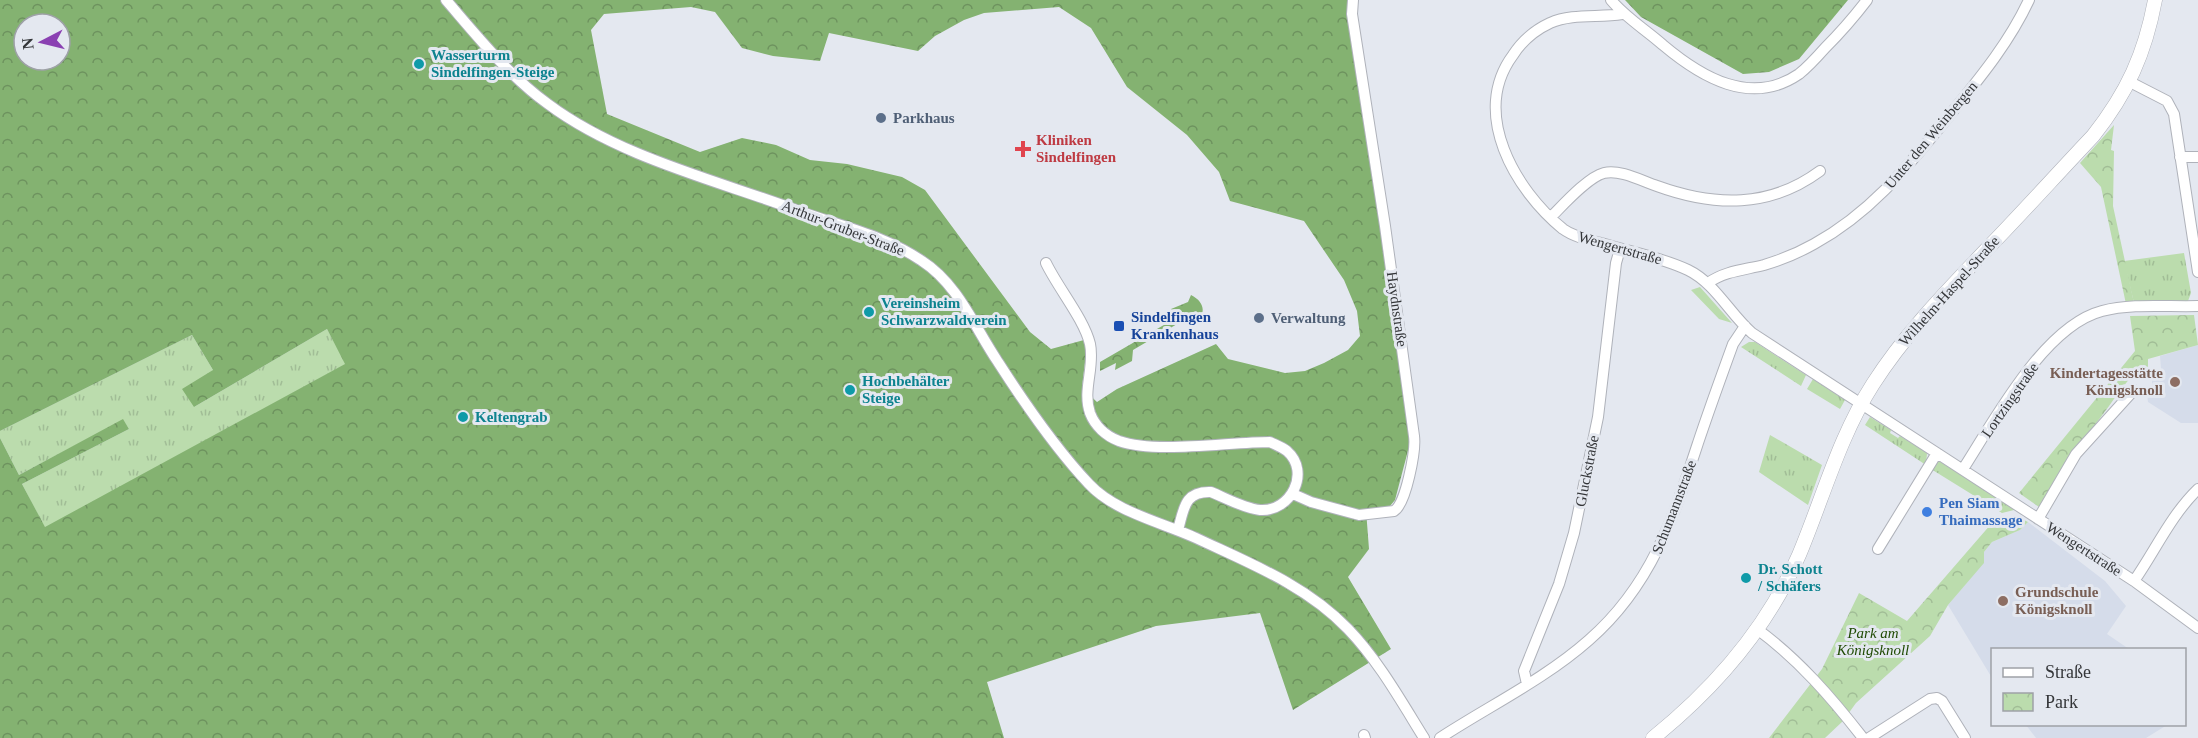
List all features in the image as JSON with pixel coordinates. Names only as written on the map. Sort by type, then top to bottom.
[{"type":"street","name":"Arthur-Gruber-Straße","points":[[446,0],[521,81],[546,103],[592,132],[650,157],[884,241],[923,261],[951,288],[1011,380],[1074,467],[1090,485],[1112,504],[1178,530],[1273,574],[1309,596],[1348,629],[1375,662],[1424,738]]},
{"type":"street","name":"Haydnstraße","points":[[1293,494],[1311,502],[1359,515],[1394,511],[1400,504],[1414,453],[1414,436],[1394,289],[1352,14],[1353,0]]},
{"type":"street","points":[[1611,0],[1622,14],[1696,69],[1732,87],[1745,89],[1771,86],[1799,74],[1840,33],[1867,0]]},
{"type":"street","name":"Unter den Weinbergen","points":[[1708,284],[1719,276],[1784,259],[1842,228],[1870,206],[1899,177],[1993,61],[2011,36],[2030,0]]},
{"type":"street","name":"Wilhelm-Haspel-Straße","points":[[1653,738],[1693,705],[1737,656],[1776,600],[1790,574],[1835,460],[1861,404],[1894,354],[1919,321],[2093,136],[2130,82],[2146,41],[2155,0]]},
{"type":"street","name":"Wengertstraße","points":[[1622,14],[1576,17],[1552,22],[1518,47],[1500,75],[1496,107],[1498,126],[1506,154],[1520,182],[1551,217],[1569,233],[1670,262],[1690,271],[1708,284],[1745,327],[2134,581],[2198,628]]},
{"type":"street","points":[[2130,82],[2155,94],[2171,106],[2174,114],[2198,272]]},
{"type":"street","points":[[2180,157],[2198,157]]},
{"type":"street","points":[[1551,217],[1581,189],[1603,173],[1610,172],[1630,177],[1682,194],[1739,200],[1770,197],[1802,183],[1820,171]]},
{"type":"street","name":"Gluckstraße","points":[[1527,684],[1524,671],[1559,584],[1574,533],[1589,464],[1606,363],[1616,263],[1620,249]]},
{"type":"street","points":[[1046,263],[1087,335],[1091,349],[1088,401],[1090,413],[1104,433],[1117,440],[1147,446],[1270,442],[1287,451],[1295,463],[1296,482],[1293,494],[1287,501],[1278,506],[1260,510],[1211,492],[1195,494],[1184,507],[1178,530]]},
{"type":"street","name":"Lortzingstraße","points":[[1963,469],[2028,370],[2062,334],[2082,319],[2115,308],[2198,306]]},
{"type":"street","name":"Schumannstraße","points":[[1440,738],[1527,684],[1587,643],[1616,614],[1653,562],[1671,521],[1733,344],[1745,327]]},
{"type":"street","points":[[2038,519],[2076,454],[2134,390]]},
{"type":"street","points":[[1878,549],[1937,453]]},
{"type":"street","points":[[2134,581],[2172,522],[2198,489]]},
{"type":"street","points":[[1757,629],[1800,664],[1863,738]]},
{"type":"street","points":[[1869,738],[1930,699],[1936,698],[1942,701],[1965,738]]},
{"type":"shaded area","name":"Kindertagesstätte Königsknoll","points":[[2198,345],[2198,423],[2181,423],[2148,402],[2147,394],[2152,394],[2152,369],[2161,369],[2160,356]]},
{"type":"shaded area","name":"Grundschule Königsknoll","points":[[2028,522],[2105,581],[2126,606],[2107,634],[2128,648],[1991,648],[1991,676],[1948,605],[1983,563],[1984,552],[1992,542],[2020,530]]},
{"type":"shaded area","points":[[2027,726],[2165,726],[2146,738],[2036,738]]},
{"type":"green space","points":[[0,0],[1349,0],[1410,443],[1395,500],[1390,506],[1366,510],[1369,549],[1348,577],[1391,649],[1293,710],[1260,613],[1156,626],[987,682],[1004,738],[0,738],[0,438],[19,475],[123,419],[129,429],[22,484],[45,527],[345,364],[327,329],[194,407],[182,389],[213,370],[192,335],[0,431]],"holes":[[[691,7],[715,12],[742,48],[773,56],[820,61],[829,33],[918,51],[935,36],[964,20],[984,13],[1059,7],[1091,28],[1127,87],[1187,135],[1219,172],[1230,201],[1304,221],[1344,280],[1357,311],[1360,336],[1348,350],[1324,363],[1305,371],[1285,373],[1228,359],[1216,344],[1117,389],[1097,402],[1082,388],[1086,354],[1084,340],[1051,349],[1030,332],[925,190],[902,177],[847,164],[810,160],[776,145],[742,138],[700,152],[607,114],[591,30],[604,14]]]},
{"type":"green space","points":[[1625,0],[1848,0],[1799,59],[1769,72],[1743,74],[1641,17]]},
{"type":"green space","points":[[2114,125],[2111,150],[2114,151],[2113,206],[2134,303],[2126,304],[2101,187],[2080,163]]},
{"type":"green space","points":[[2184,253],[2191,293],[2188,301],[2134,303],[2124,261]]},
{"type":"green space","points":[[1700,287],[1732,323],[1719,319],[1691,290]]},
{"type":"green space","points":[[1191,295],[1199,301],[1203,308],[1201,316],[1194,324],[1189,317],[1133,350],[1132,361],[1115,370],[1116,363],[1100,371],[1100,362],[1169,322],[1171,309],[1188,302]]},
{"type":"green space","points":[[2194,315],[2198,345],[2148,359],[2148,368],[2142,376],[2131,377],[2126,383],[2066,464],[2039,507],[2019,493],[2135,351],[2130,316]]},
{"type":"green space","points":[[327,329],[346,364],[45,528],[22,484],[129,429],[123,420],[19,475],[0,438],[0,431],[192,335],[213,370],[194,407]]},
{"type":"green space","points":[[1749,342],[1755,342],[1806,375],[1801,386],[1741,347]]},
{"type":"green space","points":[[1813,379],[1845,400],[1840,409],[1807,389]]},
{"type":"green space","points":[[1870,417],[1891,430],[1890,433],[1898,438],[1900,436],[1927,453],[1926,465],[1865,425]]},
{"type":"green space","points":[[1770,435],[1822,465],[1808,505],[1759,472]]},
{"type":"green space","points":[[1939,461],[2015,508],[2014,510],[2002,513],[1931,469]]},
{"type":"green space","name":"Park am Königsknoll","points":[[1998,516],[2016,516],[2028,522],[2020,530],[1992,542],[1984,552],[1984,563],[1948,605],[1930,636],[1856,703],[1843,721],[1825,738],[1769,738],[1822,669],[1859,593],[1907,621]]},
{"type":"place","name":"Wasserturm Sindelfingen-Steige","points":[[419,64]]},
{"type":"place","name":"Parkhaus","points":[[881,118]]},
{"type":"place","name":"Kliniken Sindelfingen","points":[[1023,149]]},
{"type":"place","name":"Vereinsheim Schwarzwaldverein","points":[[869,312]]},
{"type":"place","name":"Verwaltung","points":[[1259,318]]},
{"type":"place","name":"Sindelfingen Krankenhaus","points":[[1119,326]]},
{"type":"place","name":"Kindertagesstätte Königsknoll","points":[[2175,382]]},
{"type":"place","name":"Hochbehälter Steige","points":[[850,390]]},
{"type":"place","name":"Keltengrab","points":[[463,417]]},
{"type":"place","name":"Pen Siam Thaimassage","points":[[1927,512]]},
{"type":"place","name":"Dr. Schott / Schäfers","points":[[1746,578]]},
{"type":"place","name":"Grundschule Königsknoll","points":[[2003,601]]}]
